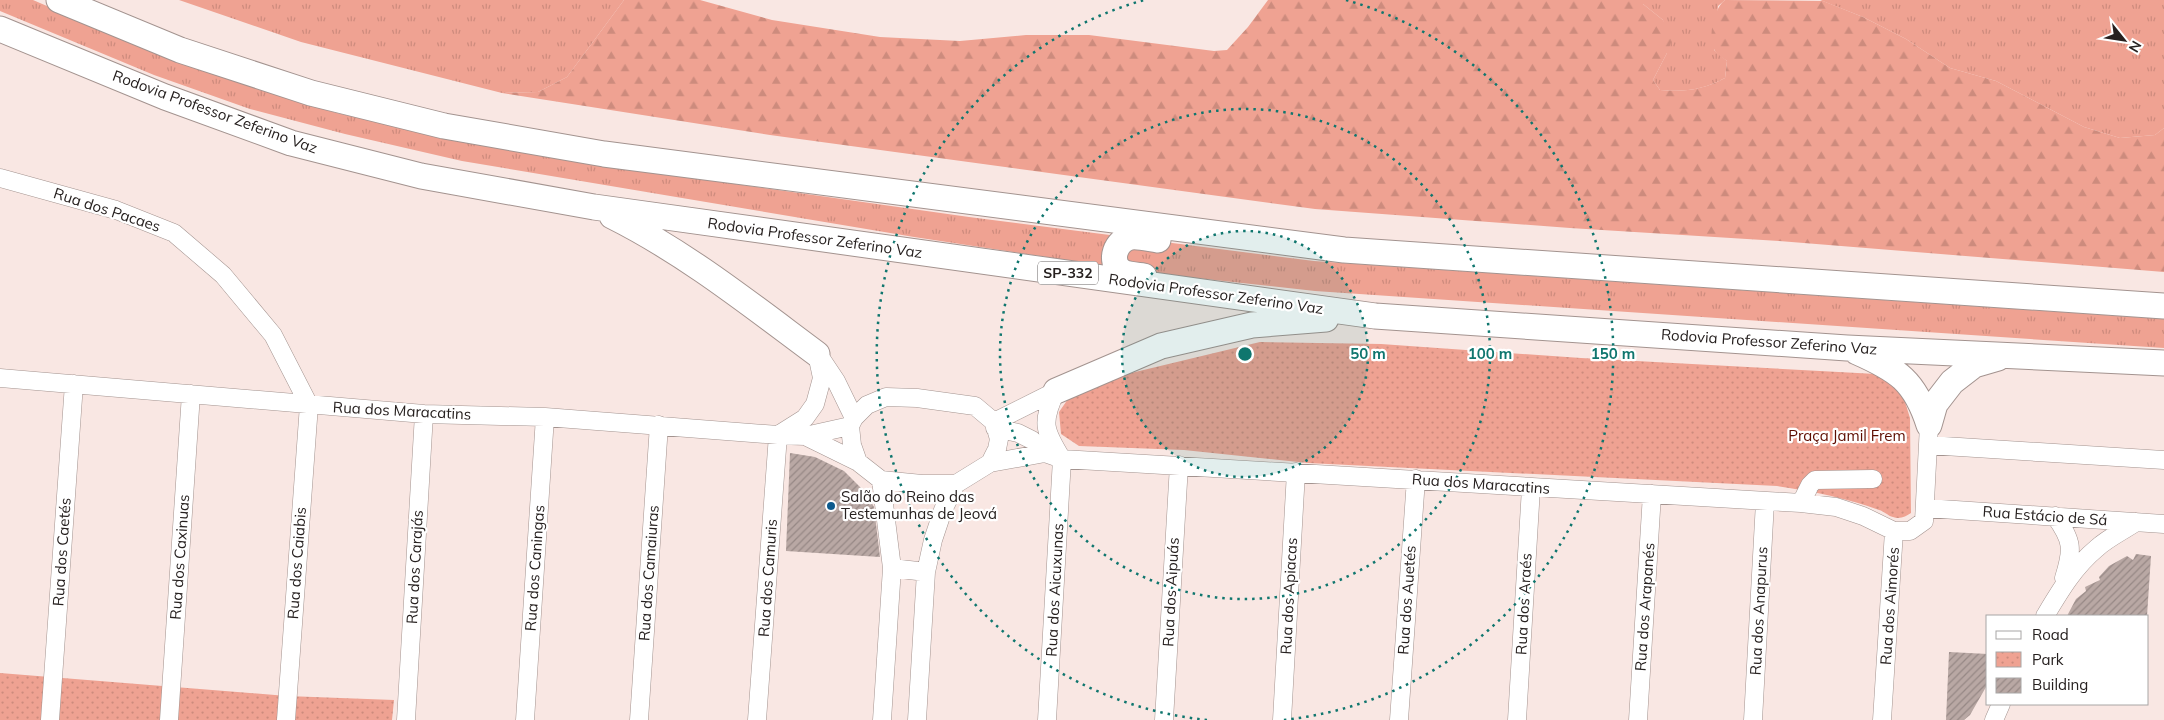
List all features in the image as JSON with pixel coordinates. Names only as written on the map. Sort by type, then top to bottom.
[{"type":"highway","points":[[59,0],[180,50],[311,93],[444,126],[604,154],[1344,250],[2164,306]]},
{"type":"highway","name":"Rodovia Professor Zeferino Vaz","points":[[0,29],[165,97],[291,143],[421,176],[594,207],[1375,316],[1846,348],[2164,363]]},
{"type":"highway","points":[[594,207],[650,236],[741,296],[817,354]]},
{"type":"highway","points":[[1641,270],[1614,276],[1314,257],[1132,237],[1123,241],[1118,246],[1114,259],[1116,266],[1126,273],[1197,283],[1394,307],[1620,320],[1686,337]]},
{"type":"highway","points":[[1056,391],[1161,346],[1252,325],[1375,316]]},
{"type":"highway","points":[[1846,348],[1878,362],[1904,378],[1922,403],[1929,435]]},
{"type":"highway","points":[[1929,435],[1935,404],[1952,382],[1974,365],[2009,355]]},
{"type":"street","name":"Rua dos Pacaes","points":[[0,178],[116,210],[174,233],[223,275],[273,335],[309,405]]},
{"type":"street","points":[[817,354],[836,381],[852,422],[852,445],[858,462],[881,480],[922,484],[956,484],[990,463],[999,439],[995,425],[975,406],[916,398],[886,397],[867,405],[852,422]]},
{"type":"street","points":[[778,435],[805,418],[816,404],[822,378],[817,354]]},
{"type":"street","name":"Rua dos Maracatins","points":[[0,378],[424,414],[545,417],[778,435],[805,436],[852,422]]},
{"type":"street","name":"Rua dos Caetés","points":[[50,720],[74,384]]},
{"type":"street","points":[[995,425],[1056,391]]},
{"type":"street","points":[[1056,391],[1047,410],[1046,426],[1050,440],[1062,459]]},
{"type":"street","name":"Rua dos Caxinuas","points":[[169,720],[191,394]]},
{"type":"street","name":"Rua dos Caiabis","points":[[286,720],[309,405]]},
{"type":"street","name":"Rua dos Carajás","points":[[406,720],[424,414]]},
{"type":"street","name":"Rua dos Caningas","points":[[525,720],[545,417]]},
{"type":"street","name":"Rua dos Camaiuras","points":[[639,720],[659,425]]},
{"type":"street","name":"Rua dos Maracatins","points":[[995,425],[1025,436],[1045,453],[1062,459],[1801,503],[1836,507],[1863,516],[1894,532]]},
{"type":"street","name":"Rua dos Camuris","points":[[757,720],[778,435]]},
{"type":"street","points":[[1929,435],[2164,460]]},
{"type":"street","name":"Rua dos Aimorés","points":[[1882,720],[1894,532],[1910,531],[1924,521],[1929,435]]},
{"type":"street","name":"Rua dos Maracatins","points":[[805,436],[858,462]]},
{"type":"street","name":"Rua dos Maracatins","points":[[990,463],[1045,453]]},
{"type":"street","name":"Rua dos Aicuxunas","points":[[1047,720],[1062,459]]},
{"type":"street","name":"Rua dos Aipuás","points":[[1164,720],[1179,465]]},
{"type":"street","name":"Rua dos Apiacas","points":[[1282,720],[1296,472]]},
{"type":"street","name":"Rua dos Auetés","points":[[1399,720],[1416,479]]},
{"type":"street","points":[[1801,503],[1815,480],[1873,479]]},
{"type":"street","points":[[881,480],[892,568],[882,720]]},
{"type":"street","points":[[916,720],[926,572],[933,540],[943,510],[956,484]]},
{"type":"street","name":"Rua dos Araés","points":[[1517,720],[1531,488]]},
{"type":"street","name":"Rua dos Arapanés","points":[[1638,720],[1652,494]]},
{"type":"street","name":"Rua dos Anapurus","points":[[1753,720],[1765,502]]},
{"type":"street","name":"Rua Estácio de Sá","points":[[1926,508],[2164,524]]},
{"type":"street","points":[[2055,516],[2067,533],[2071,554],[2061,588]]},
{"type":"street","points":[[2046,615],[2061,588],[2078,566],[2098,546],[2136,522]]},
{"type":"street","points":[[892,568],[926,572]]},
{"type":"street","points":[[1994,720],[2001,705]]},
{"type":"green space","points":[[0,0],[33,0],[170,59],[279,96],[337,113],[474,144],[672,175],[969,217],[1314,261],[2164,319],[2164,348],[1315,291],[1159,274],[914,237],[462,161],[345,134],[250,109],[154,75],[0,11]]},
{"type":"green space","points":[[179,0],[624,0],[567,77],[538,92],[502,93],[301,42]]},
{"type":"green space","points":[[624,0],[700,0],[772,20],[880,37],[960,41],[1026,35],[1089,35],[1214,51],[1227,50],[1248,27],[1268,0],[1643,0],[1643,4],[1663,20],[1672,40],[1653,80],[1660,90],[1677,91],[1701,88],[1725,78],[1727,61],[1715,51],[1712,31],[1715,16],[1725,0],[1823,1],[1863,17],[1906,39],[1950,68],[1996,81],[2084,127],[2120,138],[2155,135],[2164,128],[2164,272],[1779,241],[1315,209],[770,135],[502,93],[538,92],[567,77]]},
{"type":"green space","points":[[1643,0],[1725,0],[1718,6],[1714,50],[1727,61],[1725,78],[1694,89],[1678,91],[1660,90],[1653,80],[1667,53],[1663,20],[1643,4]]},
{"type":"green space","points":[[1820,0],[2164,0],[2164,128],[2155,135],[2120,138],[2084,127],[1996,81],[1950,68],[1906,39],[1863,17]]},
{"type":"green space","name":"Praça Jamil Frem","points":[[1260,342],[1381,344],[1581,358],[1876,374],[1901,389],[1910,418],[1911,513],[1896,518],[1842,498],[1777,486],[1308,463],[1184,450],[1079,446],[1061,434],[1059,412],[1077,386]]},
{"type":"green space","points":[[0,673],[287,696],[394,700],[392,720],[0,720]]},
{"type":"building","name":"Salão do Reino das Testemunhas de Jeová","points":[[790,453],[815,457],[844,471],[866,493],[874,507],[880,557],[786,551]]},
{"type":"building","points":[[2136,554],[2151,556],[2147,615],[2068,615],[2076,599],[2086,591],[2085,587],[2100,580],[2099,577],[2109,566],[2127,556],[2133,560]]},
{"type":"building","points":[[1949,652],[1986,654],[1986,687],[1970,715],[1964,720],[1946,720]]},
{"type":"place","name":"Salão do Reino das Testemunhas de Jeová","points":[[831,506]]}]
